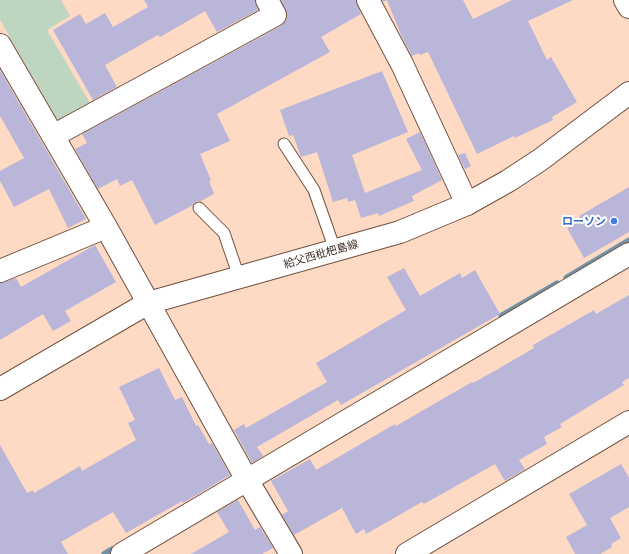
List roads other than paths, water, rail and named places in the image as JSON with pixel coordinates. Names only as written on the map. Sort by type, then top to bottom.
[{"type":"street","points":[[53,136],[275,15],[267,0]]},
{"type":"street","points":[[368,0],[402,64],[467,204]]},
{"type":"street","points":[[624,0],[629,7]]},
{"type":"street","points":[[0,45],[106,227],[290,554]]},
{"type":"street","name":"給父西枇杷島線","points":[[0,389],[148,303],[400,232],[467,204],[508,181],[540,160],[570,139],[629,93]]},
{"type":"street","points":[[0,270],[106,227]]},
{"type":"street","points":[[122,554],[629,254]]},
{"type":"street","points":[[407,554],[629,422]]},
{"type":"lane","points":[[284,144],[314,190],[335,250]]},
{"type":"lane","points":[[199,208],[224,233],[239,277]]},
{"type":"waterway","points":[[567,278],[629,241]]},
{"type":"waterway","points":[[502,316],[557,284]]},
{"type":"waterway","points":[[105,554],[112,550]]},
{"type":"place","name":"ローソン","points":[[614,221]]}]
